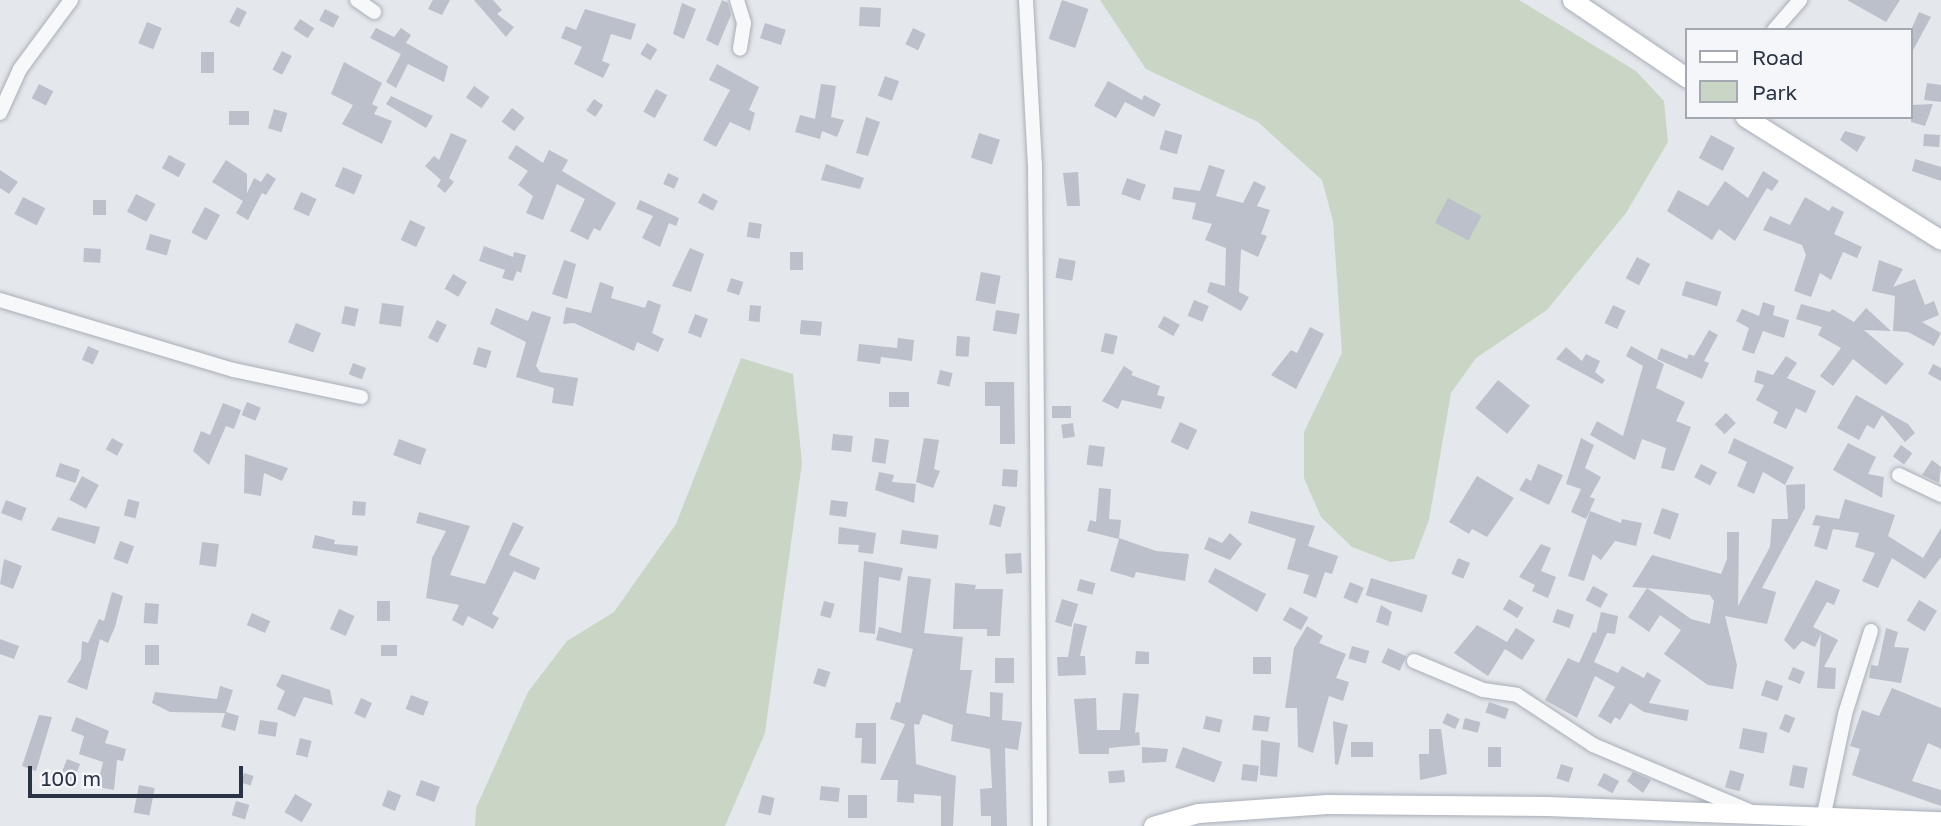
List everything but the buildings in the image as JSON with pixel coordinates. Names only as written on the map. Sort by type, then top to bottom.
[{"type":"street","points":[[0,113],[20,69],[71,0]]},
{"type":"street","points":[[357,0],[374,12]]},
{"type":"street","points":[[737,0],[744,23],[740,49]]},
{"type":"street","points":[[1026,0],[1035,164],[1040,826]]},
{"type":"street","points":[[1572,0],[1686,77]]},
{"type":"street","points":[[1776,28],[1800,0]]},
{"type":"street","points":[[1748,119],[1941,240]]},
{"type":"street","points":[[0,300],[234,370],[361,397]]},
{"type":"street","points":[[1899,475],[1941,495]]},
{"type":"street","points":[[1824,814],[1845,714],[1871,631]]},
{"type":"street","points":[[1414,661],[1470,686],[1517,695],[1593,745],[1655,773],[1690,783],[1753,813]]},
{"type":"street","points":[[1153,826],[1198,813],[1327,804],[1824,814],[1941,821]]},
{"type":"green space","points":[[1100,0],[1519,0],[1636,71],[1664,101],[1668,142],[1626,213],[1547,310],[1476,358],[1451,393],[1429,520],[1414,559],[1391,562],[1352,547],[1321,517],[1304,478],[1304,432],[1342,353],[1333,221],[1322,180],[1258,122],[1146,69]]},
{"type":"green space","points":[[741,358],[793,374],[802,463],[765,733],[725,826],[475,826],[476,808],[528,692],[567,641],[614,612],[676,524]]}]
